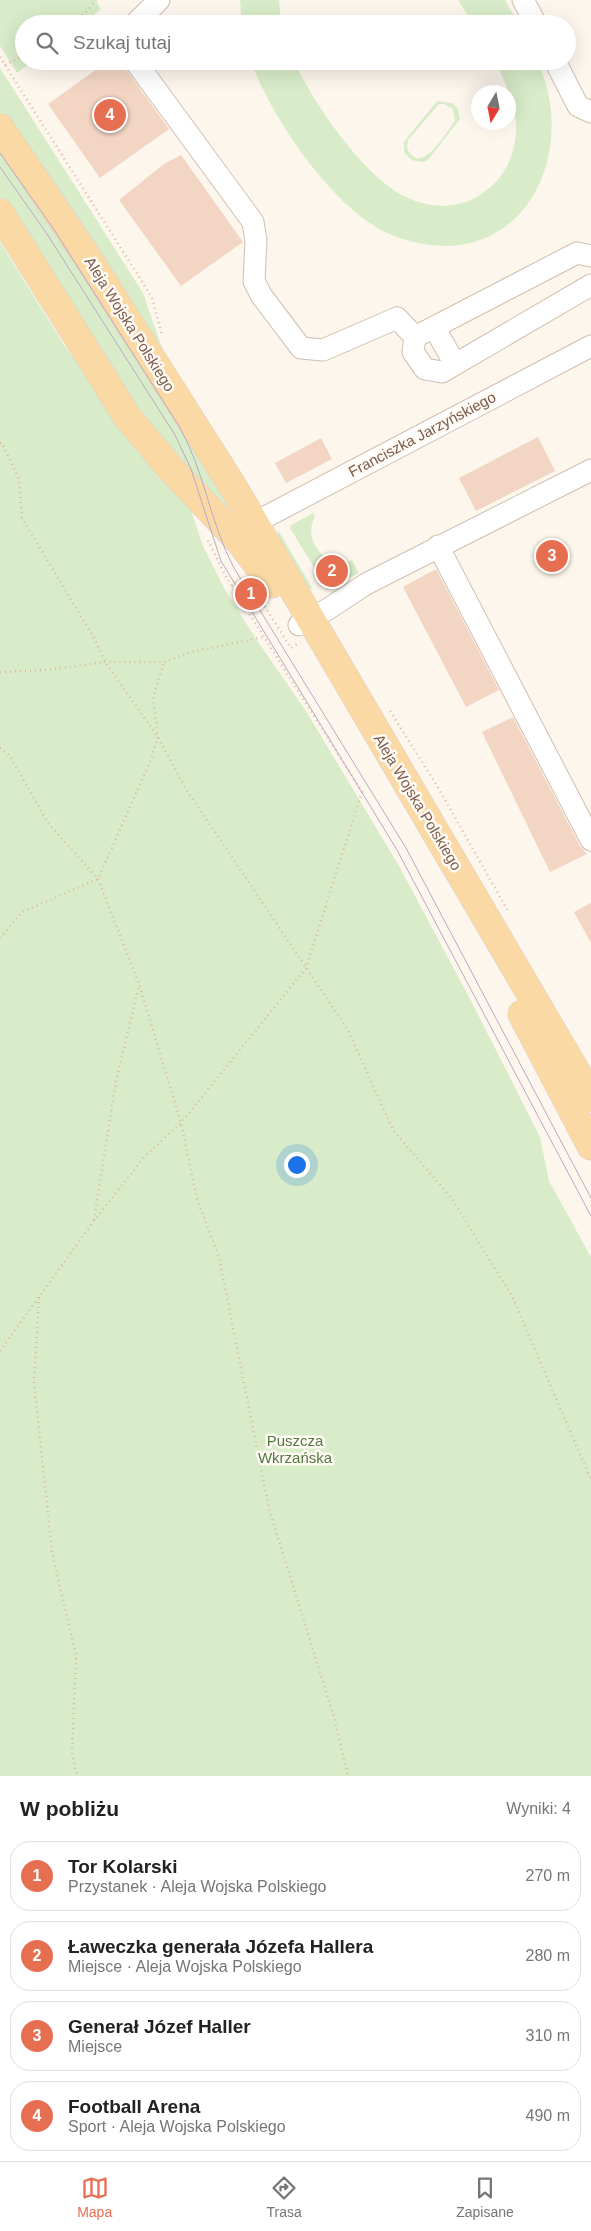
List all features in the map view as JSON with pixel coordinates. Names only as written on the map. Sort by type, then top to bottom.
[{"type":"main road","name":"Aleja Wojska Polskiego","points":[[0,128],[84,252],[254,522],[303,628],[448,874],[581,1086],[591,1146]]},
{"type":"main road","name":"Aleja Wojska Polskiego","points":[[0,213],[89,359],[136,429],[208,508],[252,571],[303,628]]},
{"type":"street","points":[[144,15],[159,0]]},
{"type":"street","points":[[523,0],[531,15]]},
{"type":"street","points":[[143,70],[253,222],[256,240],[254,281],[260,295],[301,348],[323,350],[397,318],[415,337]]},
{"type":"street","points":[[560,70],[578,106],[591,112]]},
{"type":"street","points":[[415,337],[577,253],[591,256]]},
{"type":"street","points":[[415,337],[413,352],[425,369],[442,372],[591,285]]},
{"type":"street","points":[[434,328],[455,364]]},
{"type":"street","name":"Franciszka Jarzyńskiego","points":[[254,522],[591,346]]},
{"type":"street","points":[[303,628],[366,584],[591,470]]},
{"type":"street","name":"Aleja Wojska Polskiego","points":[[208,508],[234,522],[254,522],[252,571]]},
{"type":"street","points":[[438,546],[591,840]]},
{"type":"path","points":[[82,15],[96,0]]},
{"type":"path","points":[[0,57],[152,298],[164,339]]},
{"type":"path","points":[[5,65],[15,60]]},
{"type":"path","points":[[0,443],[2,443],[20,480],[22,518],[94,638],[105,662],[158,737],[184,786],[348,1030],[393,1130],[452,1199],[512,1296],[591,1480]]},
{"type":"path","points":[[0,1351],[39,1295],[145,1156],[181,1123],[306,968],[362,792],[233,588],[252,571]]},
{"type":"path","points":[[258,596],[290,648],[303,628]]},
{"type":"path","points":[[0,672],[47,670],[105,662],[164,662],[191,652],[264,637]]},
{"type":"path","points":[[0,938],[22,912],[98,879],[150,762],[158,737],[153,697],[164,662]]},
{"type":"path","points":[[0,748],[10,756],[48,823],[98,879],[139,984],[181,1123],[197,1199],[219,1257],[269,1509],[334,1717],[348,1776]]},
{"type":"path","points":[[94,1222],[116,1081],[139,984]]},
{"type":"path","points":[[39,1295],[34,1382],[52,1552],[76,1655],[72,1753],[77,1776]]},
{"type":"green space","points":[[0,0],[95,0],[101,9],[93,15],[15,15],[15,70],[0,46]]},
{"type":"green space","points":[[240,0],[279,0],[280,15],[241,15]]},
{"type":"green space","points":[[458,0],[505,0],[514,15],[467,15]]},
{"type":"green space","points":[[0,68],[143,293],[162,348],[189,393],[0,115]]},
{"type":"green space","points":[[255,70],[299,70],[314,97],[341,137],[373,173],[406,197],[427,204],[447,206],[465,202],[482,194],[496,182],[507,166],[514,147],[516,130],[516,85],[506,85],[499,70],[540,70],[548,90],[552,121],[549,152],[541,181],[526,206],[505,227],[478,241],[446,246],[430,245],[414,242],[383,231],[363,218],[343,201],[305,157],[272,107]]},
{"type":"green space","points":[[437,101],[453,103],[458,110],[460,119],[428,160],[423,162],[411,160],[404,152],[404,142]],"holes":[[[439,104],[444,104],[453,109],[455,121],[439,143],[426,156],[419,158],[413,156],[407,148],[408,140]]]},
{"type":"green space","points":[[0,142],[238,519],[176,464],[74,319],[0,198]]},
{"type":"green space","name":"Puszcza Wkrzańska","points":[[0,242],[64,345],[124,428],[190,507],[203,546],[224,588],[256,639],[306,711],[399,866],[470,999],[540,1137],[549,1181],[591,1257],[591,1776],[0,1776]]},
{"type":"green space","points":[[313,513],[315,517],[312,535],[314,544],[319,551],[334,561],[352,560],[359,573],[327,589],[290,528],[291,525]]},
{"type":"green space","points":[[278,530],[313,589],[306,588],[277,539]]},
{"type":"building","points":[[95,70],[126,70],[169,129],[100,178],[48,104]]},
{"type":"building","points":[[181,155],[243,242],[181,286],[119,200],[164,164]]},
{"type":"building","points":[[538,437],[555,471],[476,511],[459,478]]},
{"type":"building","points":[[321,438],[332,459],[286,483],[275,463]]},
{"type":"building","points":[[436,569],[499,690],[466,707],[403,587]]},
{"type":"building","points":[[513,717],[580,846],[587,854],[550,872],[482,732]]},
{"type":"building","points":[[591,903],[591,943],[574,912]]},
{"type":"tram line","points":[[0,153],[53,228],[179,426],[195,461],[219,533],[234,568],[406,848],[591,1198]]},
{"type":"tram line","points":[[0,167],[47,234],[175,435],[191,469],[221,561],[397,850],[591,1216]]},
{"type":"place","name":"Football Arena","points":[[110,115]]},
{"type":"place","name":"Generał Józef Haller","points":[[552,556]]},
{"type":"place","name":"Ławeczka generała Józefa Hallera","points":[[332,571]]},
{"type":"place","name":"Tor Kolarski","points":[[251,594]]}]
